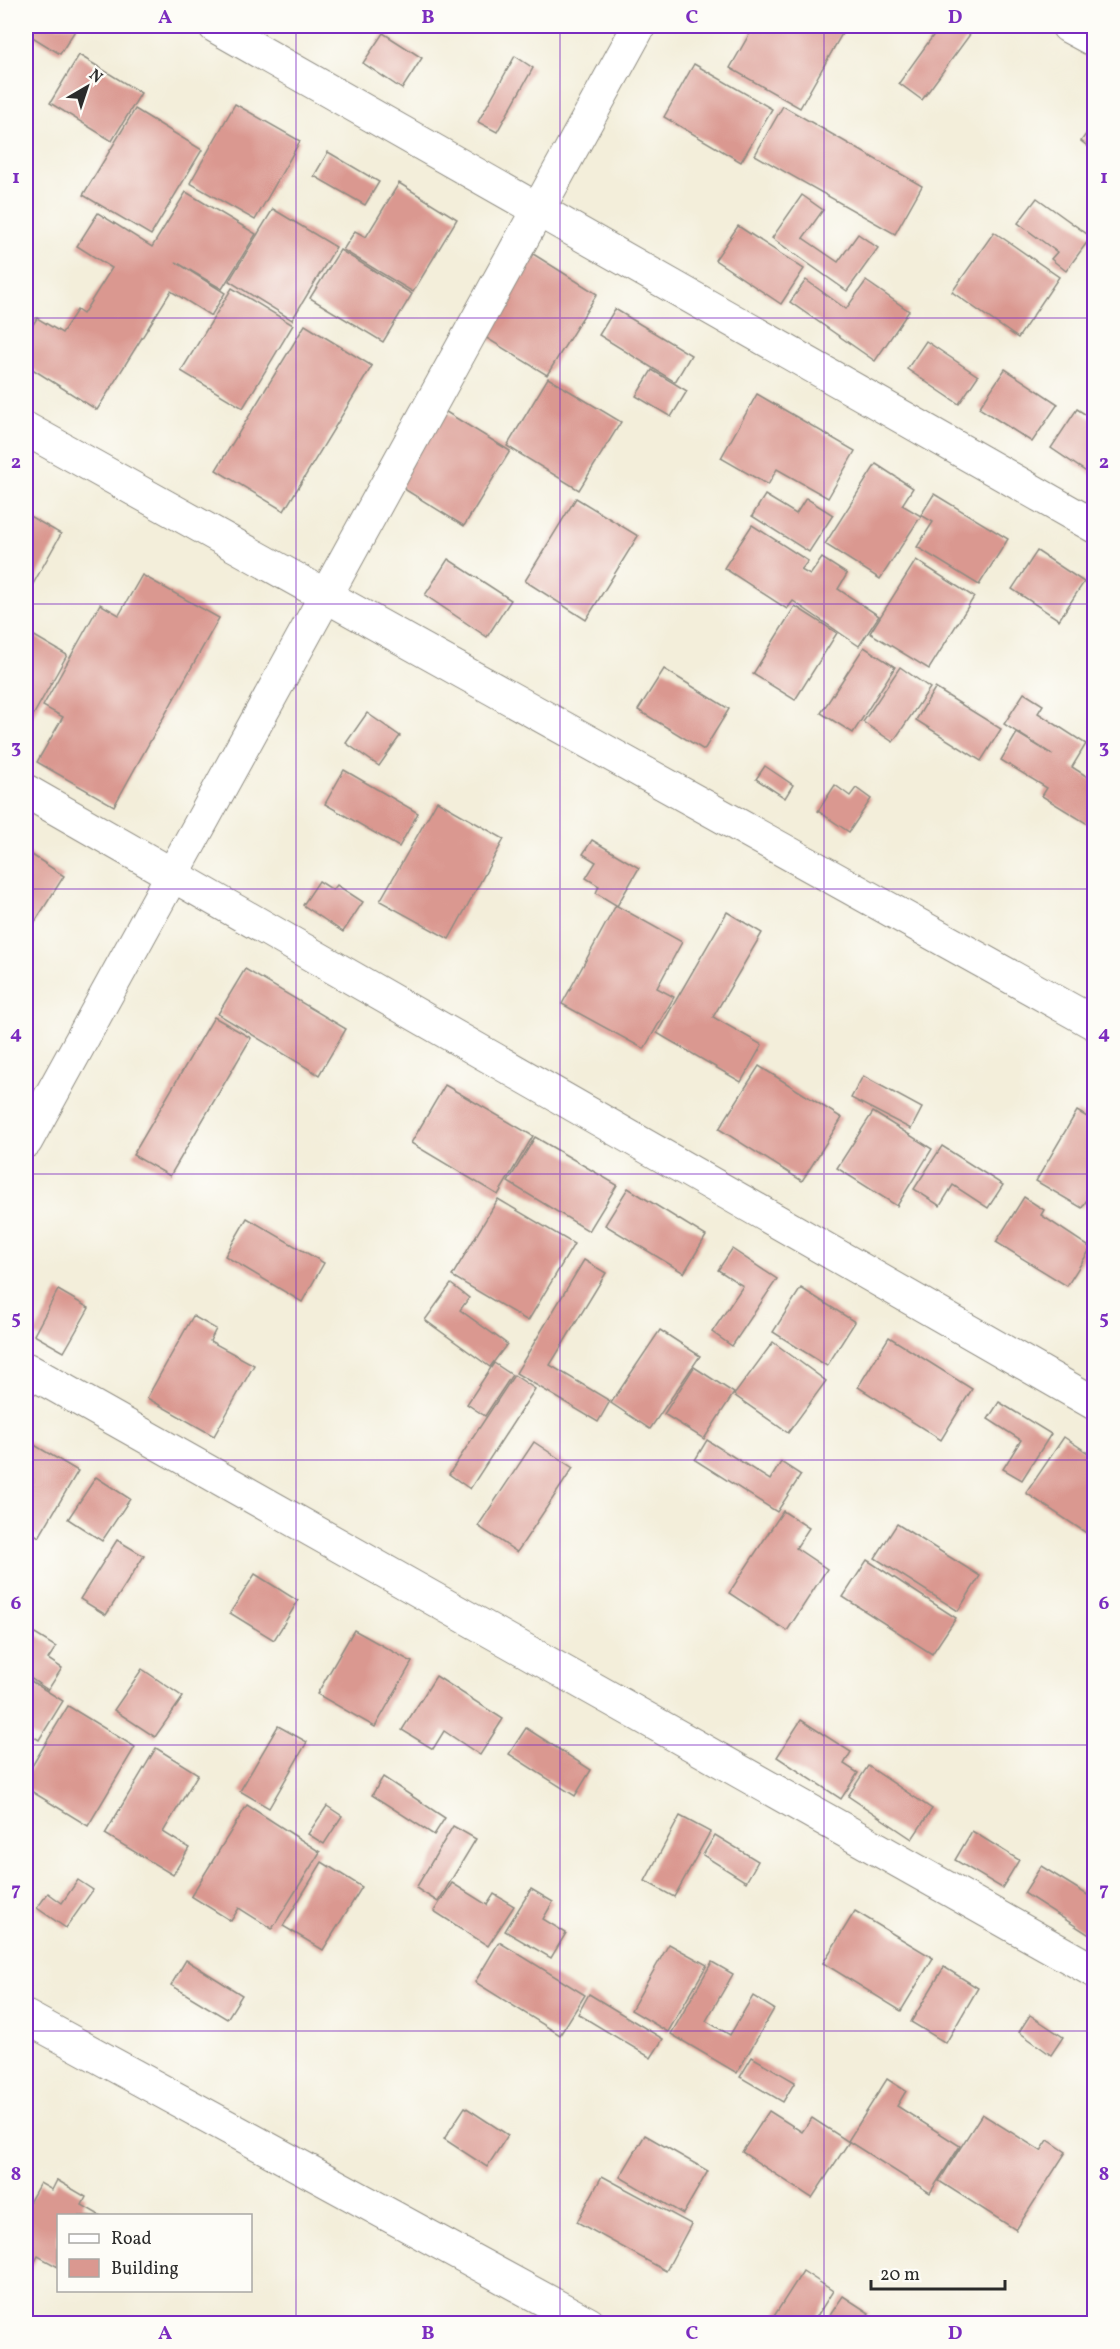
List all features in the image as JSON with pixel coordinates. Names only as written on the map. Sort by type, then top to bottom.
[{"type":"street","points":[[215,26],[1095,526]]},
{"type":"street","points":[[26,1141],[639,26]]},
{"type":"street","points":[[1068,26],[1095,40]]},
{"type":"street","points":[[26,429],[1095,1023]]},
{"type":"street","points":[[26,792],[1095,1403]]},
{"type":"street","points":[[26,1369],[1095,1971]]},
{"type":"street","points":[[26,2018],[589,2324]]},
{"type":"building","points":[[26,26],[78,26],[60,54],[26,33]]},
{"type":"building","points":[[754,26],[836,26],[844,30],[800,108],[730,68]]},
{"type":"building","points":[[924,26],[939,26],[935,32]]},
{"type":"building","points":[[940,26],[969,26],[974,29],[922,100],[899,83]]},
{"type":"building","points":[[383,33],[422,58],[402,89],[363,63]]},
{"type":"building","points":[[79,55],[141,93],[112,141],[50,103]]},
{"type":"building","points":[[515,56],[533,68],[497,132],[478,122]]},
{"type":"building","points":[[694,64],[772,109],[741,162],[664,117]]},
{"type":"building","points":[[235,104],[300,141],[255,220],[190,183]]},
{"type":"building","points":[[783,106],[922,186],[895,234],[755,155]]},
{"type":"building","points":[[135,109],[202,150],[151,235],[83,195]]},
{"type":"building","points":[[1094,123],[1094,151],[1081,141]]},
{"type":"building","points":[[328,152],[379,182],[365,205],[314,176]]},
{"type":"building","points":[[399,183],[457,219],[413,292],[343,250],[355,231],[366,237]]},
{"type":"building","points":[[186,192],[256,234],[222,289],[176,262],[225,293],[211,316],[171,291],[97,410],[26,365],[26,336],[37,318],[62,333],[77,310],[83,314],[112,268],[77,246],[98,213],[152,247]]},
{"type":"building","points":[[802,195],[823,210],[803,238],[838,262],[858,234],[878,248],[847,291],[772,238]]},
{"type":"building","points":[[1037,198],[1091,237],[1066,271],[1051,259],[1057,252],[1018,223]]},
{"type":"building","points":[[273,209],[336,247],[292,320],[229,281]]},
{"type":"building","points":[[738,226],[804,269],[781,304],[715,260]]},
{"type":"building","points":[[994,232],[1059,277],[1018,338],[952,292]]},
{"type":"building","points":[[340,250],[412,294],[383,342],[310,298]]},
{"type":"building","points":[[530,252],[597,294],[547,375],[480,334]]},
{"type":"building","points":[[806,280],[846,309],[866,281],[909,311],[875,361],[790,302]]},
{"type":"building","points":[[232,288],[293,325],[243,408],[181,371]]},
{"type":"building","points":[[615,309],[691,355],[675,382],[599,335]]},
{"type":"building","points":[[305,325],[372,366],[284,511],[216,470]]},
{"type":"building","points":[[926,341],[978,376],[959,404],[907,369]]},
{"type":"building","points":[[1005,369],[1058,404],[1032,442],[979,408]]},
{"type":"building","points":[[652,370],[687,391],[671,417],[636,396]]},
{"type":"building","points":[[548,378],[621,422],[579,490],[507,446]]},
{"type":"building","points":[[757,394],[855,451],[828,498],[777,469],[768,485],[721,458]]},
{"type":"building","points":[[438,407],[510,451],[464,526],[393,482]]},
{"type":"building","points":[[1077,409],[1094,420],[1094,477],[1051,448]]},
{"type":"building","points":[[876,464],[913,488],[902,505],[921,516],[880,579],[825,544]]},
{"type":"building","points":[[934,494],[1008,539],[979,585],[917,547],[933,522],[921,515]]},
{"type":"building","points":[[765,495],[796,514],[806,498],[833,515],[809,552],[752,516]]},
{"type":"building","points":[[576,498],[638,536],[586,620],[525,581]]},
{"type":"building","points":[[26,514],[61,534],[33,584],[26,580]]},
{"type":"building","points":[[752,525],[808,561],[801,570],[810,575],[822,558],[847,574],[838,589],[879,616],[859,646],[793,601],[787,609],[724,568]]},
{"type":"building","points":[[1037,551],[1084,582],[1059,620],[1012,589]]},
{"type":"building","points":[[448,559],[511,600],[487,637],[425,595]]},
{"type":"building","points":[[916,560],[974,597],[929,669],[870,633]]},
{"type":"building","points":[[142,575],[219,618],[114,806],[37,762],[63,717],[43,706],[100,604],[119,615]]},
{"type":"building","points":[[795,606],[837,633],[795,700],[753,674]]},
{"type":"building","points":[[26,631],[67,655],[26,728]]},
{"type":"building","points":[[864,647],[895,667],[853,733],[821,713]]},
{"type":"building","points":[[900,667],[930,688],[893,742],[863,722]]},
{"type":"building","points":[[664,669],[729,709],[704,750],[638,710]]},
{"type":"building","points":[[935,688],[1001,729],[981,761],[916,720]]},
{"type":"building","points":[[1024,693],[1043,705],[1038,713],[1086,744],[1072,767],[1094,781],[1094,828],[1042,796],[1047,788],[1001,760],[1017,733],[1053,755],[1004,724]]},
{"type":"building","points":[[367,713],[400,736],[379,766],[346,743]]},
{"type":"building","points":[[765,766],[793,785],[785,798],[756,779]]},
{"type":"building","points":[[344,770],[418,813],[399,847],[325,804]]},
{"type":"building","points":[[835,785],[850,796],[856,788],[871,799],[849,832],[818,811]]},
{"type":"building","points":[[437,801],[504,839],[449,939],[380,901]]},
{"type":"building","points":[[592,840],[639,868],[617,906],[682,942],[657,988],[674,997],[644,1049],[562,1004],[616,905],[596,893],[599,886],[586,878],[596,862],[583,854]]},
{"type":"building","points":[[26,851],[64,876],[26,936]]},
{"type":"building","points":[[319,881],[333,890],[337,885],[363,902],[343,932],[303,905]]},
{"type":"building","points":[[727,912],[762,933],[713,1017],[762,1045],[741,1082],[657,1033]]},
{"type":"building","points":[[245,969],[346,1029],[319,1075],[218,1014]]},
{"type":"building","points":[[214,1017],[251,1038],[170,1176],[133,1155]]},
{"type":"building","points":[[759,1066],[842,1118],[802,1181],[719,1129]]},
{"type":"building","points":[[863,1076],[922,1108],[911,1129],[851,1098]]},
{"type":"building","points":[[445,1085],[533,1136],[498,1195],[411,1143]]},
{"type":"building","points":[[1077,1111],[1094,1121],[1094,1128],[1088,1139],[1094,1142],[1094,1188],[1082,1208],[1036,1181]]},
{"type":"building","points":[[873,1112],[932,1149],[897,1206],[837,1168]]},
{"type":"building","points":[[535,1137],[617,1185],[589,1231],[508,1182]]},
{"type":"building","points":[[942,1146],[1003,1185],[988,1208],[953,1185],[940,1206],[914,1189]]},
{"type":"building","points":[[628,1188],[706,1236],[684,1273],[605,1225]]},
{"type":"building","points":[[1024,1197],[1044,1210],[1041,1215],[1091,1248],[1067,1286],[996,1242]]},
{"type":"building","points":[[498,1199],[574,1244],[528,1321],[452,1276]]},
{"type":"building","points":[[247,1218],[324,1263],[302,1302],[225,1256]]},
{"type":"building","points":[[732,1249],[777,1279],[732,1346],[712,1332],[743,1286],[718,1270]]},
{"type":"building","points":[[584,1260],[606,1273],[550,1365],[610,1401],[598,1422],[516,1373]]},
{"type":"building","points":[[451,1284],[469,1298],[460,1310],[507,1344],[490,1367],[425,1320]]},
{"type":"building","points":[[801,1288],[855,1322],[827,1366],[773,1332]]},
{"type":"building","points":[[58,1290],[89,1308],[64,1352],[34,1335]]},
{"type":"building","points":[[193,1316],[216,1329],[210,1341],[254,1365],[214,1436],[147,1398]]},
{"type":"building","points":[[660,1330],[700,1356],[650,1429],[611,1403]]},
{"type":"building","points":[[889,1337],[972,1389],[941,1440],[858,1387]]},
{"type":"building","points":[[773,1342],[826,1381],[788,1433],[734,1395]]},
{"type":"building","points":[[494,1363],[512,1375],[485,1416],[467,1404]]},
{"type":"building","points":[[694,1367],[734,1393],[704,1439],[664,1414]]},
{"type":"building","points":[[514,1375],[535,1389],[470,1489],[449,1474]]},
{"type":"building","points":[[999,1402],[1051,1434],[1022,1480],[1003,1469],[1021,1440],[988,1419]]},
{"type":"building","points":[[1064,1437],[1094,1457],[1094,1538],[1026,1493]]},
{"type":"building","points":[[26,1440],[78,1471],[39,1537],[26,1529]]},
{"type":"building","points":[[707,1440],[770,1480],[781,1462],[801,1475],[777,1512],[695,1460]]},
{"type":"building","points":[[534,1442],[573,1468],[517,1552],[478,1526]]},
{"type":"building","points":[[96,1477],[130,1499],[102,1541],[68,1519]]},
{"type":"building","points":[[783,1511],[809,1528],[796,1548],[827,1569],[787,1631],[729,1593]]},
{"type":"building","points":[[897,1524],[980,1576],[958,1611],[875,1558]]},
{"type":"building","points":[[117,1540],[144,1556],[106,1615],[80,1599]]},
{"type":"building","points":[[867,1560],[956,1618],[932,1654],[843,1597]]},
{"type":"building","points":[[255,1574],[298,1601],[274,1640],[230,1613]]},
{"type":"building","points":[[26,1618],[34,1624],[30,1631],[56,1647],[48,1659],[62,1668],[48,1690],[26,1675]]},
{"type":"building","points":[[354,1630],[412,1662],[375,1727],[317,1694]]},
{"type":"building","points":[[142,1669],[183,1697],[155,1737],[114,1710]]},
{"type":"building","points":[[436,1676],[503,1719],[480,1755],[444,1731],[433,1749],[402,1730]]},
{"type":"building","points":[[26,1678],[63,1701],[39,1740],[26,1732]]},
{"type":"building","points":[[68,1706],[135,1747],[88,1826],[26,1788],[26,1776]]},
{"type":"building","points":[[801,1720],[851,1752],[844,1764],[858,1773],[841,1799],[777,1757]]},
{"type":"building","points":[[278,1726],[307,1742],[269,1808],[240,1791]]},
{"type":"building","points":[[526,1728],[591,1770],[575,1796],[509,1754]]},
{"type":"building","points":[[156,1748],[198,1774],[163,1832],[189,1848],[173,1875],[105,1834]]},
{"type":"building","points":[[868,1766],[932,1809],[912,1839],[848,1796]]},
{"type":"building","points":[[383,1777],[445,1818],[434,1835],[372,1795]]},
{"type":"building","points":[[247,1805],[320,1852],[272,1929],[239,1908],[231,1921],[191,1896]]},
{"type":"building","points":[[327,1806],[342,1816],[324,1844],[308,1834]]},
{"type":"building","points":[[680,1816],[710,1832],[674,1897],[645,1881]]},
{"type":"building","points":[[453,1826],[476,1839],[438,1902],[416,1888]]},
{"type":"building","points":[[972,1831],[1019,1860],[1002,1888],[955,1860]]},
{"type":"building","points":[[715,1835],[758,1861],[746,1882],[703,1855]]},
{"type":"building","points":[[322,1862],[362,1887],[323,1950],[283,1926]]},
{"type":"building","points":[[1041,1866],[1094,1899],[1094,1938],[1024,1893]]},
{"type":"building","points":[[78,1880],[93,1890],[66,1928],[37,1908],[48,1893],[62,1903]]},
{"type":"building","points":[[452,1883],[487,1905],[494,1894],[514,1906],[488,1946],[434,1911]]},
{"type":"building","points":[[531,1889],[553,1902],[543,1919],[566,1933],[551,1958],[505,1931]]},
{"type":"building","points":[[855,1911],[933,1958],[901,2011],[823,1963]]},
{"type":"building","points":[[499,1942],[585,1995],[560,2035],[475,1982]]},
{"type":"building","points":[[669,1944],[707,1965],[668,2032],[631,2010]]},
{"type":"building","points":[[186,1960],[242,1995],[227,2019],[171,1985]]},
{"type":"building","points":[[712,1962],[733,1974],[706,2021],[730,2035],[753,1996],[774,2009],[737,2073],[671,2034]]},
{"type":"building","points":[[944,1967],[978,1988],[946,2043],[911,2022]]},
{"type":"building","points":[[589,1994],[663,2039],[651,2058],[578,2014]]},
{"type":"building","points":[[1030,2015],[1063,2037],[1051,2055],[1019,2032]]},
{"type":"building","points":[[752,2057],[795,2082],[783,2102],[740,2077]]},
{"type":"building","points":[[887,2079],[906,2091],[897,2106],[960,2146],[930,2193],[848,2141]]},
{"type":"building","points":[[465,2107],[508,2135],[487,2167],[444,2139]]},
{"type":"building","points":[[769,2111],[802,2132],[812,2118],[849,2142],[812,2198],[742,2152]]},
{"type":"building","points":[[982,2114],[1041,2151],[1048,2140],[1066,2152],[1016,2230],[939,2181]]},
{"type":"building","points":[[645,2135],[708,2171],[683,2214],[620,2177]]},
{"type":"building","points":[[602,2176],[691,2224],[666,2271],[577,2222]]},
{"type":"building","points":[[57,2180],[86,2197],[82,2205],[98,2214],[57,2214],[57,2266],[38,2256],[26,2279],[26,2208],[40,2183],[52,2190]]},
{"type":"building","points":[[803,2271],[833,2291],[812,2324],[769,2324]]},
{"type":"building","points":[[843,2296],[869,2313],[862,2324],[824,2324]]}]
